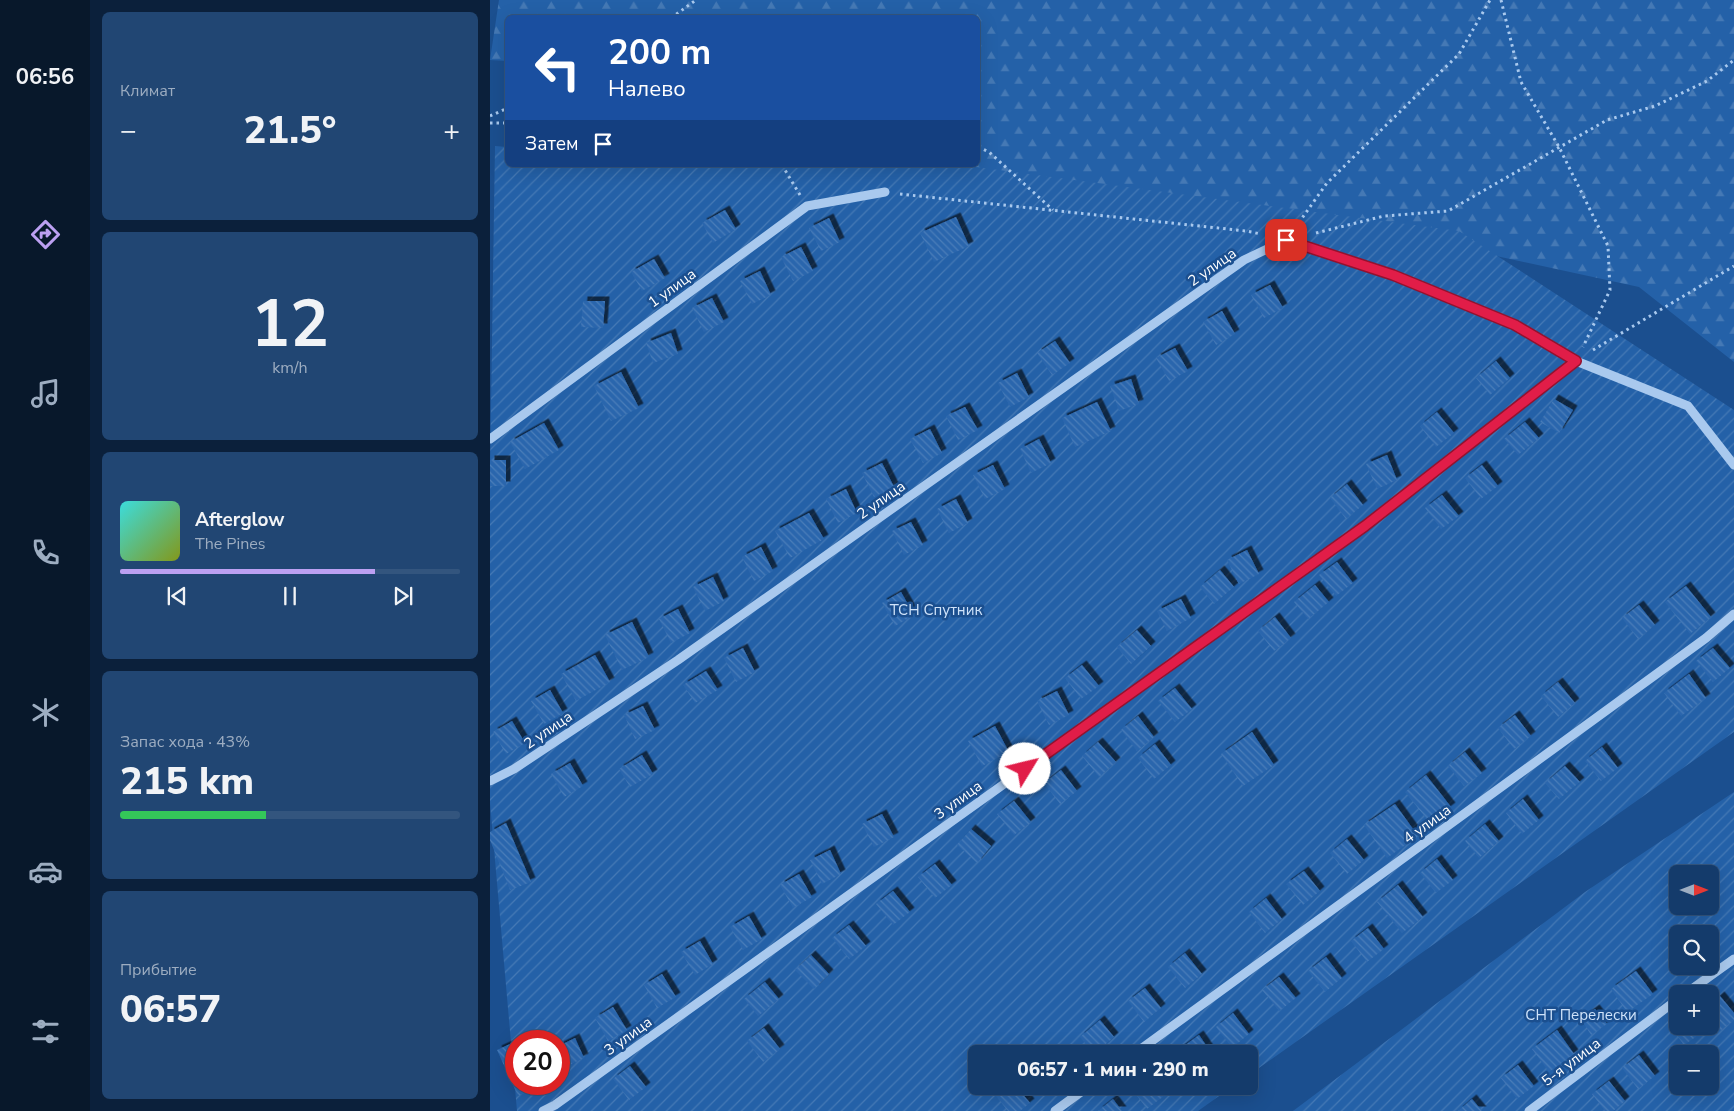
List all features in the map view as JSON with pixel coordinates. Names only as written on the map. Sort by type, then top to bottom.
[{"type":"lane","name":"1 улица","points":[[490,439],[807,206],[885,192]]},
{"type":"lane","points":[[1286,240],[1393,275],[1515,325],[1576,361],[1688,406],[1734,465]]},
{"type":"lane","name":"2 улица","points":[[490,781],[514,769],[678,660],[1244,260],[1286,240]]},
{"type":"lane","name":"3 улица","points":[[542,1111],[555,1106],[1357,532],[1576,361]]},
{"type":"lane","name":"4 улица","points":[[1146,1045],[1698,644],[1734,614]]},
{"type":"lane","points":[[1698,985],[1734,959]]},
{"type":"lane","name":"5-я улица","points":[[1529,1111],[1669,1006]]},
{"type":"lane","points":[[1055,1111],[1077,1095]]},
{"type":"path","points":[[675,15],[696,0]]},
{"type":"path","points":[[1286,240],[1327,183],[1459,54],[1490,0]]},
{"type":"path","points":[[1501,0],[1521,82],[1559,147],[1608,246],[1610,290],[1576,361]]},
{"type":"path","points":[[885,192],[1246,231],[1286,240],[1384,216],[1448,210],[1607,120],[1655,106],[1707,81],[1734,60]]},
{"type":"path","points":[[490,116],[505,109]]},
{"type":"path","points":[[490,123],[505,124]]},
{"type":"path","points":[[980,148],[988,152],[1053,210]]},
{"type":"path","points":[[783,167],[807,206]]},
{"type":"path","points":[[1576,361],[1734,266]]},
{"type":"green space","points":[[499,0],[1734,0],[1734,362],[1639,287],[1303,214],[872,167],[980,167],[980,15],[505,15],[505,61],[490,60]]},
{"type":"green space","name":"ТСН Спутник","points":[[495,146],[505,147],[505,167],[976,167],[1459,231],[1734,410],[1734,732],[1258,1069],[1258,1045],[968,1045],[968,1095],[1220,1095],[1198,1111],[517,1111],[516,1095],[570,1095],[570,1030],[510,1030],[490,803],[490,472]]},
{"type":"green space","name":"СНТ Перелески","points":[[1734,792],[1734,1111],[1293,1111],[1585,892]]},
{"type":"building","points":[[725,210],[736,229],[713,243],[702,223]]},
{"type":"building","points":[[956,217],[969,246],[934,262],[920,233]]},
{"type":"building","points":[[829,218],[840,242],[821,251],[809,228]]},
{"type":"building","points":[[801,247],[813,271],[793,281],[781,257]]},
{"type":"building","points":[[654,259],[665,278],[642,291],[631,272]]},
{"type":"building","points":[[760,271],[771,295],[752,304],[740,281]]},
{"type":"building","points":[[1270,285],[1283,308],[1264,318],[1251,295]]},
{"type":"building","points":[[712,298],[724,322],[704,332],[692,308]]},
{"type":"building","points":[[583,301],[605,301],[603,328],[581,327]]},
{"type":"building","points":[[1222,311],[1235,334],[1216,345],[1203,322]]},
{"type":"building","points":[[671,333],[678,354],[653,363],[646,343]]},
{"type":"building","points":[[1055,341],[1070,363],[1052,375],[1037,353]]},
{"type":"building","points":[[1175,348],[1188,371],[1169,381],[1156,358]]},
{"type":"building","points":[[1496,361],[1510,378],[1490,395],[1476,378]]},
{"type":"building","points":[[621,372],[639,408],[611,421],[594,386]]},
{"type":"building","points":[[1017,373],[1029,397],[1010,407],[998,383]]},
{"type":"building","points":[[1131,379],[1139,404],[1119,411],[1110,386]]},
{"type":"building","points":[[1554,399],[1573,410],[1559,433],[1540,422]]},
{"type":"building","points":[[1097,402],[1111,431],[1075,447],[1062,418]]},
{"type":"building","points":[[965,407],[978,430],[958,440],[946,416]]},
{"type":"building","points":[[1437,412],[1454,433],[1436,447],[1420,426]]},
{"type":"building","points":[[1525,422],[1539,438],[1518,455],[1504,439]]},
{"type":"building","points":[[544,423],[559,450],[525,469],[510,442]]},
{"type":"building","points":[[930,429],[942,453],[923,463],[910,439]]},
{"type":"building","points":[[1039,439],[1051,463],[1031,473],[1020,449]]},
{"type":"building","points":[[1387,455],[1397,480],[1377,489],[1366,464]]},
{"type":"building","points":[[490,460],[506,460],[506,486],[490,486]]},
{"type":"building","points":[[882,463],[894,487],[874,497],[862,473]]},
{"type":"building","points":[[993,465],[1005,489],[985,499],[973,475]]},
{"type":"building","points":[[1482,465],[1498,486],[1481,499],[1465,478]]},
{"type":"building","points":[[1347,484],[1363,505],[1346,519],[1330,498]]},
{"type":"building","points":[[846,489],[857,513],[838,523],[826,499]]},
{"type":"building","points":[[1442,495],[1459,516],[1441,529],[1425,508]]},
{"type":"building","points":[[956,499],[968,523],[949,533],[937,509]]},
{"type":"building","points":[[809,513],[824,539],[790,558],[775,531]]},
{"type":"building","points":[[911,522],[923,545],[904,555],[892,531]]},
{"type":"building","points":[[761,547],[773,571],[754,581],[742,557]]},
{"type":"building","points":[[1247,550],[1259,574],[1239,584],[1227,560]]},
{"type":"building","points":[[1337,562],[1353,583],[1336,596],[1319,575]]},
{"type":"building","points":[[1220,570],[1234,587],[1214,604],[1200,587]]},
{"type":"building","points":[[713,577],[724,601],[705,611],[693,587]]},
{"type":"building","points":[[1315,585],[1329,602],[1308,619],[1294,602]]},
{"type":"building","points":[[1686,586],[1711,617],[1690,634],[1665,602]]},
{"type":"building","points":[[901,592],[914,615],[895,626],[882,603]]},
{"type":"building","points":[[1181,599],[1191,618],[1167,631],[1157,611]]},
{"type":"building","points":[[1639,605],[1655,625],[1638,639],[1622,618]]},
{"type":"building","points":[[678,609],[690,633],[671,643],[659,619]]},
{"type":"building","points":[[1275,617],[1291,638],[1274,651],[1258,631]]},
{"type":"building","points":[[632,622],[649,657],[622,670],[605,635]]},
{"type":"building","points":[[1137,630],[1151,646],[1131,664],[1117,647]]},
{"type":"building","points":[[743,648],[755,672],[736,682],[724,658]]},
{"type":"building","points":[[1713,648],[1730,668],[1713,682],[1696,661]]},
{"type":"building","points":[[595,655],[610,682],[576,701],[561,674]]},
{"type":"building","points":[[1082,665],[1099,686],[1081,699],[1065,678]]},
{"type":"building","points":[[706,671],[718,690],[695,703],[683,685]]},
{"type":"building","points":[[1689,674],[1706,698],[1681,716],[1664,693]]},
{"type":"building","points":[[1558,682],[1575,703],[1558,717],[1541,696]]},
{"type":"building","points":[[1175,688],[1192,709],[1175,722],[1158,701]]},
{"type":"building","points":[[550,690],[563,713],[544,724],[531,701]]},
{"type":"building","points":[[1057,691],[1069,715],[1049,725],[1037,701]]},
{"type":"building","points":[[643,706],[655,730],[635,739],[624,715]]},
{"type":"building","points":[[1515,715],[1531,736],[1514,749],[1498,728]]},
{"type":"building","points":[[1138,716],[1154,737],[1137,751],[1121,730]]},
{"type":"building","points":[[512,721],[525,743],[506,754],[493,732]]},
{"type":"building","points":[[995,726],[1009,752],[982,766],[968,741]]},
{"type":"building","points":[[1252,732],[1274,765],[1243,786],[1221,754]]},
{"type":"building","points":[[1098,742],[1116,762],[1099,777],[1082,756]]},
{"type":"building","points":[[1155,744],[1171,765],[1154,779],[1138,758]]},
{"type":"building","points":[[1602,747],[1618,768],[1601,781],[1585,761]]},
{"type":"building","points":[[1465,752],[1482,773],[1464,786],[1448,766]]},
{"type":"building","points":[[642,755],[653,774],[630,787],[619,769]]},
{"type":"building","points":[[570,763],[583,786],[564,797],[551,774]]},
{"type":"building","points":[[1565,766],[1580,782],[1559,799],[1545,783]]},
{"type":"building","points":[[1061,770],[1077,791],[1060,804],[1044,783]]},
{"type":"building","points":[[1426,775],[1451,807],[1430,823],[1405,792]]},
{"type":"building","points":[[1523,799],[1539,820],[1522,834],[1506,813]]},
{"type":"building","points":[[1014,801],[1031,822],[1014,835],[997,814]]},
{"type":"building","points":[[1395,804],[1418,836],[1387,858],[1364,825]]},
{"type":"building","points":[[882,814],[894,837],[874,847],[862,824]]},
{"type":"building","points":[[506,823],[531,882],[510,890],[490,840],[490,832]]},
{"type":"building","points":[[1485,824],[1499,841],[1479,858],[1465,841]]},
{"type":"building","points":[[971,829],[991,846],[977,863],[957,845]]},
{"type":"building","points":[[1347,839],[1364,860],[1347,874],[1330,853]]},
{"type":"building","points":[[830,850],[841,874],[822,884],[810,860]]},
{"type":"building","points":[[1437,859],[1453,880],[1436,893],[1420,873]]},
{"type":"building","points":[[935,864],[952,885],[935,898],[918,877]]},
{"type":"building","points":[[1304,871],[1320,891],[1303,905],[1286,884]]},
{"type":"building","points":[[799,874],[812,897],[793,908],[780,885]]},
{"type":"building","points":[[1398,885],[1423,917],[1402,933],[1377,902]]},
{"type":"building","points":[[893,891],[910,912],[893,925],[876,904]]},
{"type":"building","points":[[1266,898],[1282,919],[1265,933],[1249,912]]},
{"type":"building","points":[[749,916],[762,939],[743,950],[730,927]]},
{"type":"building","points":[[849,925],[866,946],[849,959],[832,938]]},
{"type":"building","points":[[1368,928],[1384,949],[1367,962],[1351,941]]},
{"type":"building","points":[[700,941],[713,964],[695,975],[681,952]]},
{"type":"building","points":[[1185,953],[1202,974],[1185,988],[1168,967]]},
{"type":"building","points":[[811,955],[829,974],[814,989],[795,970]]},
{"type":"building","points":[[1326,957],[1342,978],[1325,992],[1308,971]]},
{"type":"building","points":[[1636,971],[1653,994],[1627,1012],[1611,989]]},
{"type":"building","points":[[662,974],[676,997],[657,1008],[644,985]]},
{"type":"building","points":[[1279,977],[1296,998],[1279,1011],[1262,990]]},
{"type":"building","points":[[765,982],[779,999],[758,1016],[744,999]]},
{"type":"building","points":[[1145,988],[1161,1008],[1144,1022],[1128,1001]]},
{"type":"building","points":[[1719,997],[1734,1013],[1734,1020],[1720,1031],[1719,1030]]},
{"type":"building","points":[[613,1007],[627,1030],[608,1041],[595,1018]]},
{"type":"building","points":[[1595,1009],[1607,1024],[1591,1035],[1581,1019]]},
{"type":"building","points":[[1233,1013],[1249,1034],[1236,1045],[1230,1045],[1216,1027]]},
{"type":"building","points":[[1100,1020],[1114,1037],[1105,1045],[1087,1045],[1080,1037]]},
{"type":"building","points":[[764,1028],[780,1049],[763,1062],[747,1041]]},
{"type":"building","points":[[1557,1030],[1574,1054],[1549,1072],[1532,1049]]},
{"type":"building","points":[[1199,1035],[1206,1045],[1185,1045]]},
{"type":"building","points":[[1676,1035],[1699,1035],[1684,1045]]},
{"type":"building","points":[[575,1038],[584,1058],[570,1065],[570,1040]]},
{"type":"building","points":[[505,1046],[505,1068],[497,1050]]},
{"type":"building","points":[[1639,1055],[1655,1076],[1638,1089],[1622,1068]]},
{"type":"building","points":[[1518,1065],[1534,1086],[1517,1099],[1501,1078]]},
{"type":"building","points":[[630,1066],[646,1087],[629,1100],[613,1079]]},
{"type":"building","points":[[1609,1081],[1625,1101],[1613,1111],[1605,1111],[1592,1094]]},
{"type":"building","points":[[1023,1095],[1030,1103],[1020,1111],[1008,1111],[996,1096]]},
{"type":"building","points":[[1136,1095],[1163,1095],[1164,1096],[1147,1109]]},
{"type":"building","points":[[1113,1099],[1122,1111],[1098,1111]]},
{"type":"building","points":[[1472,1099],[1482,1111],[1458,1111]]},
{"type":"route","points":[[1025,769],[1365,526],[1576,361],[1515,325],[1393,275],[1286,240]]}]
